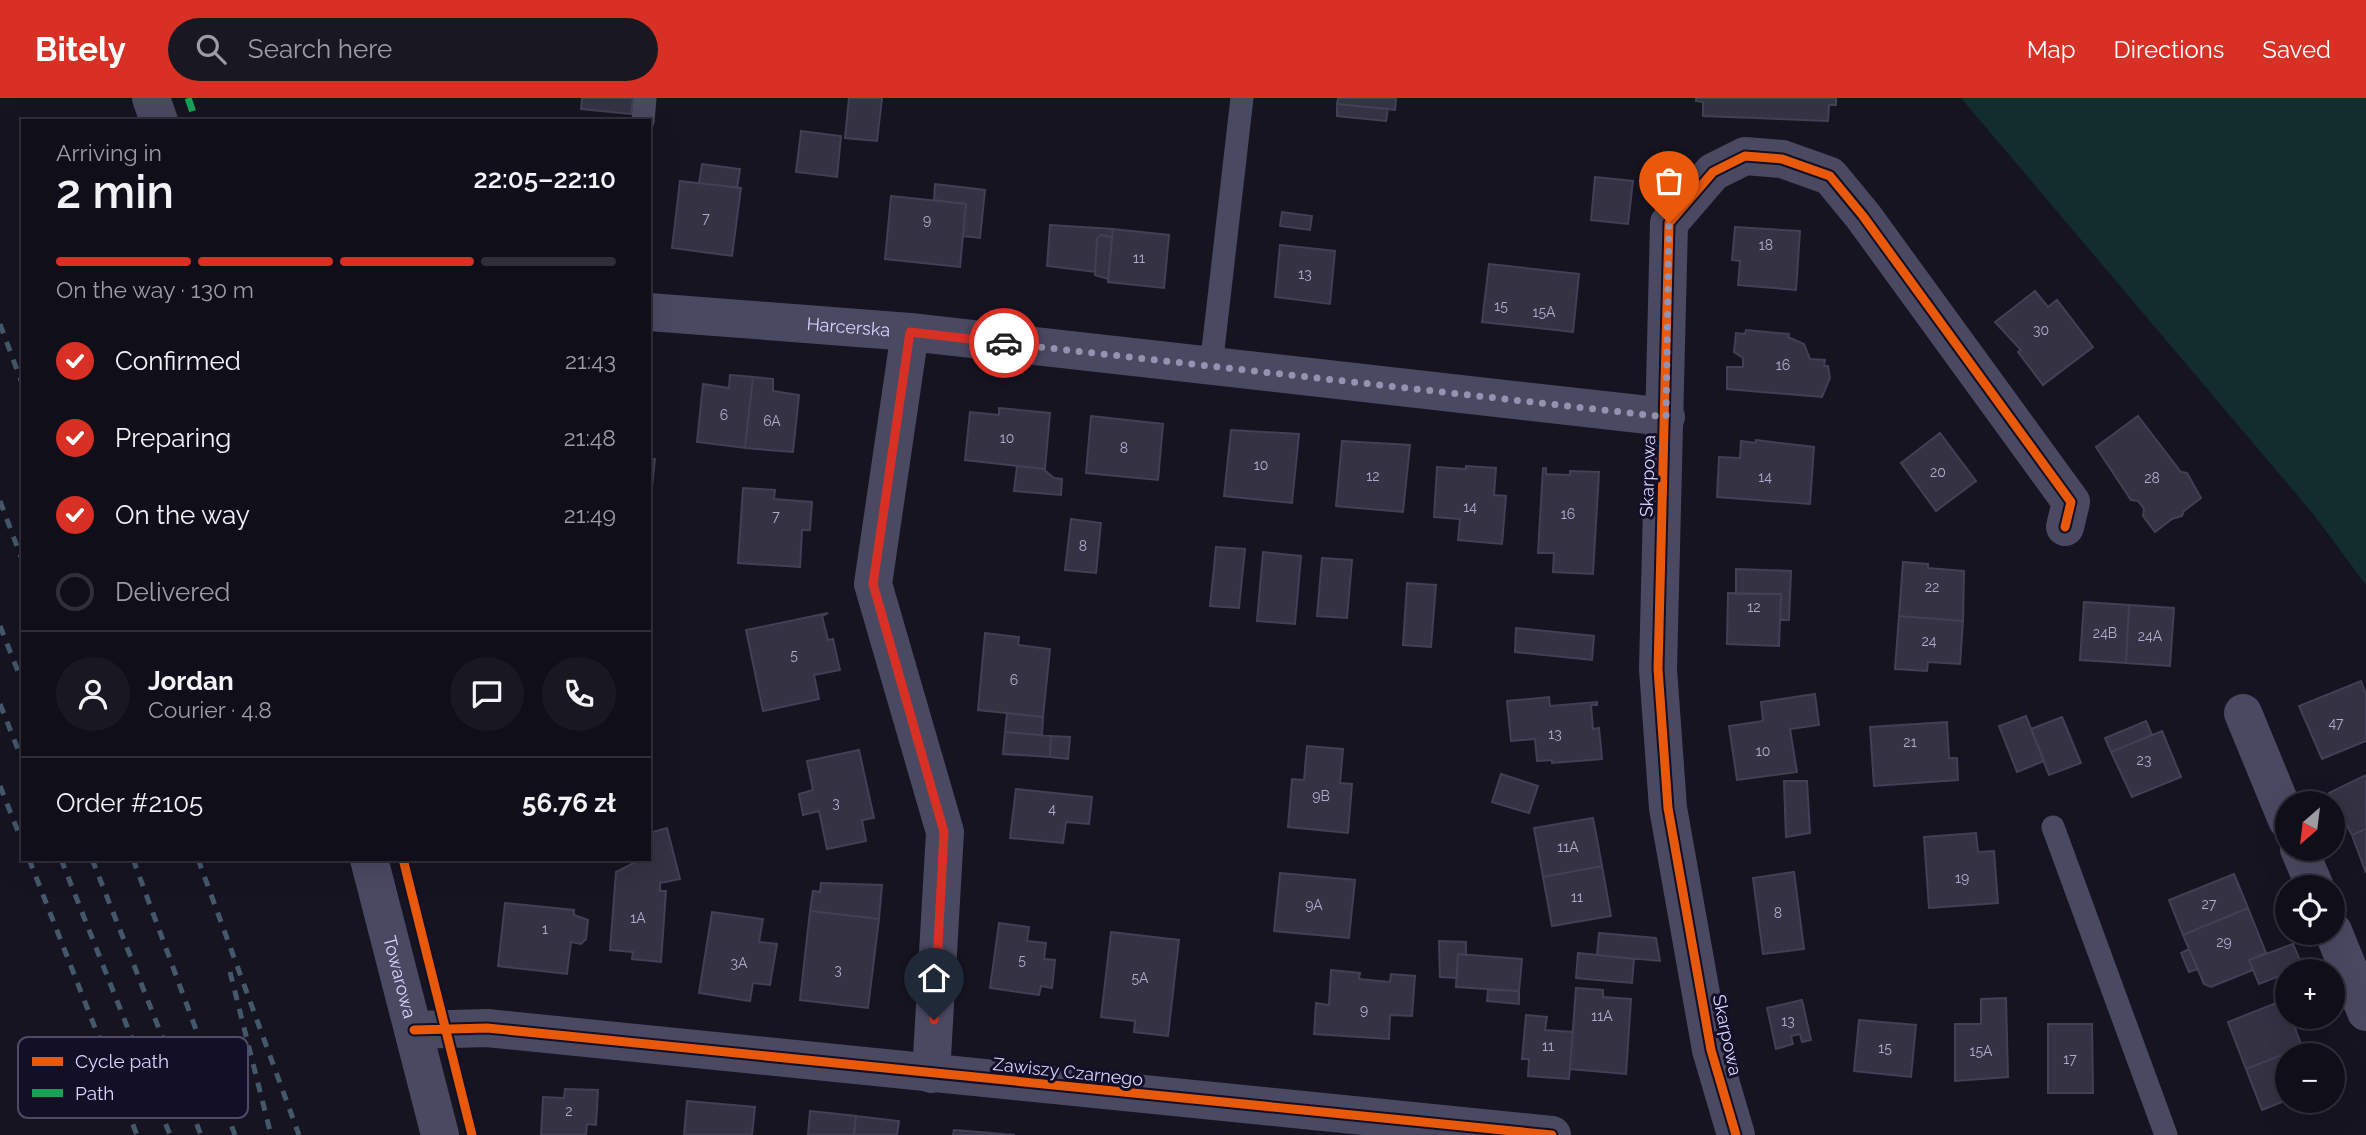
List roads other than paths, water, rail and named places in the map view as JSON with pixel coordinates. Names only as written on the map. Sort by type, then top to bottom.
[{"type":"street","points":[[151,98],[158,119]]},
{"type":"street","name":"Skarpowa","points":[[1736,1135],[1711,1050],[1668,808],[1658,669],[1669,223],[1713,172],[1745,156],[1782,159],[1830,176],[1863,216],[2071,502],[2065,527]]},
{"type":"street","name":"Harcerska","points":[[651,312],[910,332],[1666,417]]},
{"type":"street","points":[[910,332],[873,584],[944,832],[931,1074]]},
{"type":"street","points":[[2243,713],[2275,791]]},
{"type":"street","name":"Towarowa","points":[[370,861],[440,1135]]},
{"type":"street","points":[[2339,945],[2366,1012]]},
{"type":"street","name":"Zawiszy Czarnego","points":[[414,1030],[487,1028],[1552,1135]]},
{"type":"lane","points":[[643,119],[645,98]]},
{"type":"lane","points":[[1211,367],[1242,98]]},
{"type":"lane","points":[[2053,827],[2166,1135]]},
{"type":"railway","points":[[0,324],[21,381]]},
{"type":"railway","points":[[0,501],[21,557]]},
{"type":"railway","points":[[0,626],[21,679]]},
{"type":"railway","points":[[0,704],[21,757]]},
{"type":"railway","points":[[0,786],[21,839]]},
{"type":"railway","points":[[30,861],[99,1037]]},
{"type":"railway","points":[[62,861],[131,1037]]},
{"type":"railway","points":[[93,861],[162,1037]]},
{"type":"railway","points":[[134,861],[199,1037]]},
{"type":"railway","points":[[199,861],[299,1135]]},
{"type":"railway","points":[[230,972],[246,1037]]},
{"type":"railway","points":[[248,1044],[271,1135]]},
{"type":"railway","points":[[130,1118],[137,1135]]},
{"type":"railway","points":[[163,1118],[170,1135]]},
{"type":"railway","points":[[194,1118],[201,1135]]},
{"type":"railway","points":[[229,1118],[235,1135]]}]
